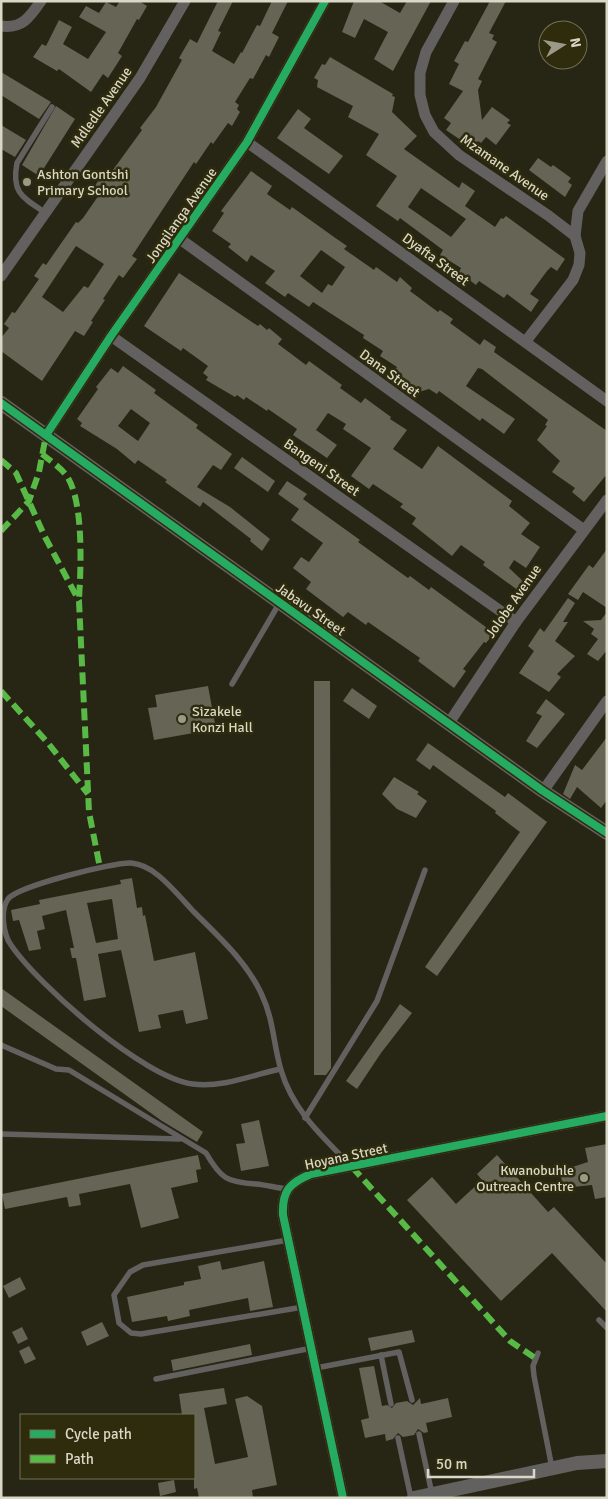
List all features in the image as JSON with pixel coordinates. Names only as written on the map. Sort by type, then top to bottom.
[{"type":"street","points":[[1,26],[11,28],[24,22],[41,1]]},
{"type":"street","name":"Mdledle Avenue","points":[[1,276],[140,78],[185,1]]},
{"type":"street","name":"Jongilanga Avenue","points":[[46,435],[111,336],[247,142],[326,1]]},
{"type":"street","name":"Mzamane Avenue","points":[[454,1],[426,52],[420,73],[420,95],[425,115],[434,132],[459,155],[549,216],[575,236]]},
{"type":"street","name":"Dyafta Street","points":[[247,142],[607,401]]},
{"type":"street","points":[[526,341],[580,265],[580,253],[575,236],[578,211],[607,161]]},
{"type":"street","name":"Dana Street","points":[[180,239],[584,530]]},
{"type":"street","name":"Bangeni Street","points":[[111,336],[516,622]]},
{"type":"street","name":"Jabavu Street","points":[[1,403],[543,791],[607,833]]},
{"type":"street","name":"Jolobe Avenue","points":[[449,723],[516,622],[607,500]]},
{"type":"street","points":[[543,791],[607,701]]},
{"type":"street","name":"Hoyana Street","points":[[288,1189],[296,1180],[311,1174],[607,1116]]},
{"type":"street","points":[[288,1189],[282,1200],[288,1240],[343,1498]]},
{"type":"street","points":[[413,1498],[552,1468],[607,1461]]},
{"type":"lane","points":[[46,213],[23,198],[17,191],[15,173],[16,163],[52,107]]},
{"type":"lane","points":[[232,684],[280,602]]},
{"type":"lane","points":[[280,1069],[204,1085],[176,1080],[153,1068],[72,1010],[9,944],[3,919],[8,898],[36,885],[116,864],[144,865],[159,875],[234,952],[255,983],[272,1017],[280,1069],[290,1094],[305,1118],[352,1167]]},
{"type":"lane","points":[[305,1118],[377,1001],[425,870]]},
{"type":"lane","points":[[1,1045],[56,1069],[69,1070],[206,1153],[214,1167],[228,1180],[242,1185],[256,1184],[288,1189]]},
{"type":"lane","points":[[1,1134],[182,1139]]},
{"type":"lane","points":[[288,1240],[143,1265],[130,1272],[114,1295],[119,1323],[132,1333],[141,1334],[303,1307]]},
{"type":"lane","points":[[599,1320],[607,1328]]},
{"type":"lane","points":[[156,1380],[312,1348]]},
{"type":"lane","points":[[316,1368],[400,1352],[412,1400]]},
{"type":"lane","points":[[538,1353],[533,1366],[534,1376],[552,1468]]},
{"type":"lane","points":[[381,1355],[391,1404]]},
{"type":"lane","points":[[419,1434],[432,1494]]},
{"type":"lane","points":[[398,1438],[413,1498]]},
{"type":"building","points":[[120,1],[139,1],[147,6],[139,20],[137,19],[118,53],[122,56],[108,78],[103,74],[91,92],[59,69],[57,71],[33,57],[42,44],[46,46],[59,20],[72,27],[63,44],[88,59],[106,32],[79,17],[86,6],[99,13],[106,2],[116,7]]},
{"type":"building","points":[[218,1],[233,1],[218,31],[221,32],[212,51],[234,64],[257,25],[260,26],[272,1],[288,1],[272,33],[279,37],[269,57],[266,55],[253,79],[250,78],[235,102],[239,105],[237,109],[240,112],[232,126],[228,123],[213,144],[211,142],[196,164],[194,162],[132,256],[137,259],[123,278],[119,275],[103,299],[105,300],[91,321],[93,322],[84,336],[75,331],[42,381],[1,351],[1,338],[9,328],[4,324],[12,312],[15,313],[39,279],[34,276],[43,263],[46,265],[76,222],[78,223],[83,218],[99,195],[92,190],[101,177],[103,178],[107,173],[110,174],[142,130],[140,128],[156,107],[182,60],[179,58],[190,39],[197,43]],"holes":[[[76,246],[104,264],[88,288],[84,286],[63,312],[42,297]]]},
{"type":"building","points":[[354,1],[379,1],[400,13],[407,1],[431,1],[393,71],[374,59],[388,32],[364,19],[355,38],[342,32]]},
{"type":"building","points":[[490,1],[506,1],[489,33],[494,35],[492,39],[497,42],[478,79],[482,81],[478,90],[482,120],[492,107],[510,120],[507,123],[511,125],[496,145],[486,137],[481,143],[478,141],[476,143],[469,138],[465,143],[446,130],[451,123],[444,118],[463,91],[449,84],[459,64],[454,61],[465,41],[468,42]]},
{"type":"building","points":[[330,57],[393,94],[392,96],[395,97],[392,112],[417,136],[404,149],[459,188],[462,182],[475,191],[465,206],[495,227],[501,218],[503,219],[506,216],[565,259],[557,271],[551,267],[547,271],[530,294],[539,300],[531,312],[507,294],[504,298],[479,281],[476,285],[459,272],[461,268],[440,255],[443,250],[400,218],[398,221],[376,206],[397,176],[366,155],[379,134],[348,117],[353,106],[317,87],[318,80],[314,78],[322,64],[325,65]],"holes":[[[421,188],[466,219],[451,237],[408,207]]]},
{"type":"building","points":[[1,72],[51,102],[39,119],[1,95]]},
{"type":"building","points":[[56,106],[75,119],[39,176],[22,165]]},
{"type":"building","points":[[298,109],[311,119],[304,128],[343,156],[329,174],[277,138]]},
{"type":"building","points":[[1,125],[26,140],[15,157],[1,149]]},
{"type":"building","points":[[538,158],[551,167],[553,165],[571,178],[568,182],[572,185],[565,197],[529,170]]},
{"type":"building","points":[[251,171],[272,186],[267,194],[290,210],[292,207],[347,246],[344,249],[374,270],[376,267],[397,282],[400,277],[412,288],[410,291],[438,312],[440,310],[453,319],[450,323],[480,345],[484,339],[496,347],[494,352],[607,431],[607,474],[584,502],[572,492],[575,488],[552,472],[560,461],[537,440],[547,426],[545,425],[548,420],[482,369],[478,368],[466,386],[515,419],[504,434],[482,418],[480,421],[439,391],[437,394],[429,389],[419,392],[393,374],[397,367],[380,356],[383,351],[363,338],[364,335],[313,302],[309,307],[288,293],[285,297],[265,283],[275,271],[251,255],[247,262],[228,247],[231,244],[212,231],[224,213],[221,211]],"holes":[[[321,250],[345,267],[332,286],[328,284],[322,293],[300,276]]]},
{"type":"building","points":[[179,273],[258,326],[260,324],[267,330],[269,328],[282,339],[278,344],[306,365],[309,361],[342,385],[340,388],[361,403],[365,398],[391,417],[390,419],[407,430],[393,449],[422,469],[438,446],[512,501],[509,506],[530,523],[521,534],[540,547],[526,568],[514,560],[509,568],[525,583],[519,591],[483,565],[485,562],[461,545],[452,556],[412,524],[416,518],[400,507],[403,504],[373,484],[369,489],[351,476],[371,448],[343,429],[346,424],[328,413],[316,430],[337,445],[327,458],[293,435],[297,429],[268,409],[267,411],[246,397],[244,400],[237,395],[235,397],[206,380],[208,377],[203,373],[208,366],[183,348],[181,351],[144,326]]},
{"type":"building","points":[[123,366],[156,390],[154,393],[198,425],[196,428],[232,454],[221,470],[213,465],[197,487],[230,507],[270,539],[262,551],[250,541],[251,539],[203,502],[200,507],[165,482],[167,480],[138,460],[135,464],[117,449],[80,426],[82,423],[77,419],[98,389],[96,387],[111,368],[118,373]],"holes":[[[131,409],[150,423],[138,441],[118,426]]]},
{"type":"building","points":[[242,457],[275,481],[268,492],[234,468]]},
{"type":"building","points":[[287,481],[307,494],[303,499],[360,540],[358,542],[408,578],[410,576],[429,590],[431,587],[494,633],[486,643],[484,642],[463,669],[466,671],[454,688],[418,661],[420,658],[368,622],[366,625],[348,612],[343,617],[306,589],[311,582],[293,568],[301,557],[309,562],[323,543],[291,520],[299,509],[278,494]]},
{"type":"building","points":[[607,549],[607,608],[583,592],[578,600],[568,594],[589,565],[593,568]]},
{"type":"building","points":[[568,598],[575,603],[563,622],[568,622],[555,641],[575,656],[557,674],[561,677],[549,692],[519,673],[534,651],[528,646],[540,628],[544,632]]},
{"type":"building","points":[[607,612],[607,650],[598,661],[587,654],[598,639],[591,634],[594,629],[583,621],[601,620]]},
{"type":"building","points":[[314,681],[330,681],[331,1068],[326,1075],[314,1075]]},
{"type":"building","name":"Sizakele Konzi Hall","points":[[208,686],[216,729],[154,740],[148,708],[157,707],[155,695]]},
{"type":"building","points":[[352,688],[377,706],[369,719],[343,701]]},
{"type":"building","points":[[546,699],[565,714],[537,748],[526,741],[542,716],[536,713]]},
{"type":"building","points":[[607,737],[607,800],[601,808],[577,787],[570,799],[563,794],[575,765],[582,770]]},
{"type":"building","points":[[428,743],[505,797],[508,793],[547,822],[437,976],[425,967],[520,832],[495,813],[496,811],[433,765],[430,770],[416,760]]},
{"type":"building","points":[[394,777],[419,792],[417,794],[427,801],[416,818],[397,809],[382,794]]},
{"type":"building","points":[[132,878],[137,908],[142,907],[143,916],[145,915],[154,961],[195,952],[208,1019],[186,1024],[183,1010],[158,1015],[161,1028],[139,1032],[121,950],[98,954],[106,997],[84,1001],[76,958],[72,958],[70,948],[74,948],[66,910],[42,916],[45,929],[37,931],[41,949],[29,951],[19,920],[13,921],[11,910],[40,904],[39,900],[121,884],[120,880]],"holes":[[[112,899],[118,939],[96,943],[87,903]]]},
{"type":"building","points":[[1,988],[203,1132],[197,1142],[162,1121],[1,1006]]},
{"type":"building","points":[[400,1004],[412,1013],[381,1053],[357,1089],[346,1081]]},
{"type":"building","points":[[259,1120],[269,1166],[241,1171],[236,1144],[245,1143],[241,1124]]},
{"type":"building","name":"Kwanobuhle Outreach Centre","points":[[607,1144],[607,1197],[595,1199],[592,1185],[563,1188],[560,1171],[588,1162],[585,1148]]},
{"type":"building","points":[[198,1155],[201,1169],[196,1170],[198,1182],[171,1188],[179,1218],[141,1228],[130,1184],[79,1194],[81,1205],[69,1207],[67,1197],[5,1209],[2,1194]]},
{"type":"building","points":[[497,1155],[548,1212],[554,1207],[607,1264],[607,1312],[552,1253],[501,1301],[407,1200],[432,1177],[456,1204],[482,1180],[477,1174]]},
{"type":"building","points":[[220,1261],[222,1270],[264,1261],[273,1307],[250,1311],[248,1298],[189,1310],[190,1316],[168,1321],[167,1316],[132,1322],[127,1297],[184,1285],[184,1282],[201,1279],[198,1266]]},
{"type":"building","points":[[20,1277],[26,1289],[9,1298],[3,1286]]},
{"type":"building","points":[[102,1322],[109,1336],[87,1346],[81,1332]]},
{"type":"building","points":[[22,1327],[28,1339],[18,1344],[12,1332]]},
{"type":"building","points":[[412,1330],[415,1342],[371,1351],[368,1338]]},
{"type":"building","points":[[250,1344],[252,1355],[173,1371],[171,1360]]},
{"type":"building","points":[[29,1346],[36,1359],[25,1364],[19,1351]]},
{"type":"building","points":[[374,1366],[382,1406],[387,1405],[392,1408],[396,1403],[407,1401],[413,1405],[420,1398],[421,1404],[448,1398],[452,1417],[426,1423],[428,1432],[424,1433],[418,1429],[414,1435],[403,1437],[398,1433],[393,1439],[386,1441],[385,1434],[365,1438],[361,1420],[369,1418],[359,1368]]},
{"type":"building","points":[[224,1388],[227,1404],[204,1408],[215,1464],[248,1457],[235,1399],[247,1396],[262,1406],[277,1485],[252,1490],[253,1498],[199,1498],[197,1488],[194,1489],[195,1414],[182,1414],[179,1394]]},
{"type":"building","points":[[174,1480],[176,1492],[160,1496],[158,1483]]},
{"type":"marked path","points":[[1,531],[29,501],[39,472],[46,435]]},
{"type":"marked path","points":[[42,454],[58,466],[66,475],[76,500],[80,534],[79,599]]},
{"type":"marked path","points":[[1,460],[16,473],[45,537],[79,601],[89,812],[100,868]]},
{"type":"marked path","points":[[1,691],[48,743],[88,794]]},
{"type":"marked path","points":[[352,1167],[510,1341],[535,1358]]},
{"type":"cycle path","points":[[46,435],[111,336],[247,142],[325,1]]},
{"type":"cycle path","points":[[1,403],[543,791],[607,833]]},
{"type":"cycle path","points":[[343,1498],[283,1215],[284,1200],[288,1189],[297,1181],[311,1174],[607,1116]]},
{"type":"place","name":"Ashton Gontshi Primary School","points":[[27,182]]},
{"type":"place","name":"Sizakele Konzi Hall","points":[[182,719]]},
{"type":"place","name":"Kwanobuhle Outreach Centre","points":[[584,1178]]}]
